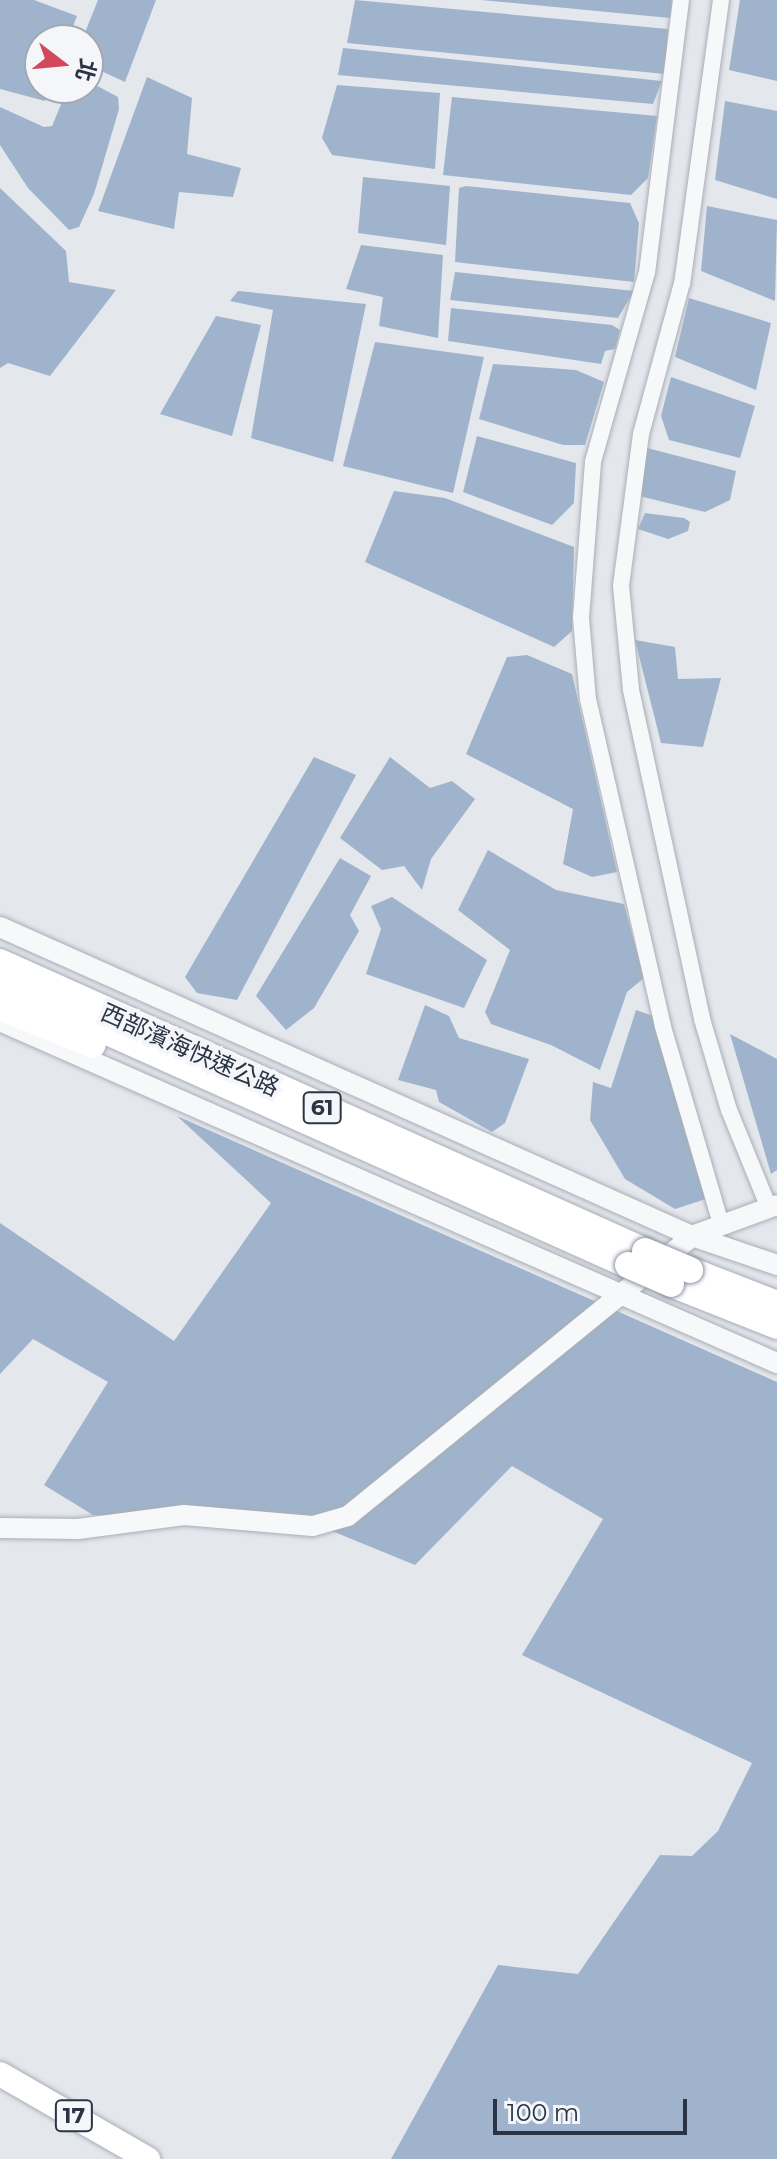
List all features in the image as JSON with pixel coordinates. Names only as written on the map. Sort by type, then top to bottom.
[{"type":"highway","points":[[0,948],[211,1045],[396,1152]]},
{"type":"highway","name":"西部濱海快速公路","points":[[0,962],[396,1152]]},
{"type":"highway","name":"西部濱海快速公路","points":[[0,984],[396,1152],[680,1277]]},
{"type":"highway","points":[[0,1007],[396,1152]]},
{"type":"highway","name":"61","points":[[680,1277],[748,1293],[770,1316]]},
{"type":"highway","name":"61","points":[[680,1277],[770,1316]]},
{"type":"main road","name":"17","points":[[0,2074],[148,2159]]},
{"type":"street","points":[[681,0],[647,272],[593,462],[581,618],[588,699],[629,879],[681,1095],[724,1223]]},
{"type":"street","points":[[0,1528],[78,1529],[184,1515],[313,1526],[348,1516],[621,1297],[692,1236],[768,1208],[729,1110],[702,1019],[631,690],[621,586],[641,434],[682,283],[721,0]]},
{"type":"street","points":[[0,927],[692,1236],[777,1265]]},
{"type":"street","points":[[0,1021],[621,1297],[773,1361]]},
{"type":"water","points":[[0,0],[34,0],[77,16],[74,24],[24,24],[24,95],[0,89]]},
{"type":"water","points":[[98,0],[156,0],[125,82],[104,72],[104,24],[88,24]]},
{"type":"water","points":[[355,0],[668,29],[665,74],[347,43]]},
{"type":"water","points":[[481,0],[672,0],[670,18]]},
{"type":"water","points":[[740,0],[777,0],[777,81],[729,70]]},
{"type":"water","points":[[343,48],[662,81],[653,104],[338,75]]},
{"type":"water","points":[[147,77],[192,98],[187,154],[241,168],[233,197],[179,192],[174,229],[98,211]]},
{"type":"water","points":[[337,85],[440,93],[435,169],[332,155],[322,138]]},
{"type":"water","points":[[104,90],[118,97],[119,109],[94,194],[79,227],[69,230],[28,188],[0,145],[0,107],[44,127],[52,126],[61,104],[104,104]]},
{"type":"water","points":[[452,97],[657,116],[648,178],[631,195],[443,175]]},
{"type":"water","points":[[725,101],[777,111],[777,199],[715,180]]},
{"type":"water","points":[[363,177],[450,186],[446,245],[358,233]]},
{"type":"water","points":[[466,186],[630,203],[639,223],[634,282],[455,262],[459,188]]},
{"type":"water","points":[[0,188],[66,251],[69,282],[116,290],[50,376],[8,363],[0,368]]},
{"type":"water","points":[[707,206],[777,220],[775,301],[701,271]]},
{"type":"water","points":[[361,245],[443,255],[438,338],[379,326],[383,297],[346,289]]},
{"type":"water","points":[[455,272],[634,291],[618,318],[450,300]]},
{"type":"water","points":[[238,291],[366,304],[333,462],[251,438],[273,310],[230,301]]},
{"type":"water","points":[[689,298],[771,323],[756,390],[675,357]]},
{"type":"water","points":[[451,308],[612,325],[620,330],[615,349],[605,351],[601,364],[448,341]]},
{"type":"water","points":[[216,316],[261,325],[232,436],[160,414]]},
{"type":"water","points":[[375,342],[484,357],[453,493],[343,466]]},
{"type":"water","points":[[493,364],[576,370],[604,382],[585,445],[563,445],[479,419]]},
{"type":"water","points":[[671,377],[755,406],[740,458],[669,440],[661,416]]},
{"type":"water","points":[[477,436],[576,463],[574,503],[552,525],[463,492]]},
{"type":"water","points":[[647,448],[736,471],[730,500],[705,512],[639,496]]},
{"type":"water","points":[[394,491],[445,498],[574,547],[572,631],[554,647],[365,562]]},
{"type":"water","points":[[645,513],[684,518],[690,522],[688,531],[668,539],[638,529]]},
{"type":"water","points":[[635,640],[675,647],[678,679],[721,678],[703,747],[661,743]]},
{"type":"water","points":[[527,655],[572,674],[617,872],[592,877],[563,864],[573,809],[466,754],[507,657]]},
{"type":"water","points":[[314,757],[356,775],[237,1000],[197,993],[185,977]]},
{"type":"water","points":[[390,757],[430,788],[452,781],[475,799],[431,859],[422,890],[404,866],[382,870],[340,838]]},
{"type":"water","points":[[488,850],[556,890],[624,904],[644,978],[627,992],[600,1070],[551,1045],[491,1024],[485,1012],[510,950],[458,910]]},
{"type":"water","points":[[340,858],[371,876],[350,915],[359,931],[314,1008],[286,1030],[256,996]]},
{"type":"water","points":[[392,897],[487,960],[464,1008],[366,974],[381,929],[371,906]]},
{"type":"water","points":[[425,1005],[449,1016],[459,1038],[529,1059],[505,1123],[492,1132],[439,1102],[436,1090],[398,1080]]},
{"type":"water","points":[[636,1010],[656,1017],[709,1198],[675,1209],[625,1179],[590,1120],[593,1082],[611,1088]]},
{"type":"water","points":[[730,1034],[777,1059],[777,1170],[771,1174]]},
{"type":"water","points":[[177,1116],[777,1382],[777,2159],[391,2159],[498,1965],[578,1974],[660,1855],[692,1856],[718,1831],[752,1763],[522,1655],[603,1519],[512,1466],[415,1565],[305,1520],[93,1515],[44,1485],[108,1382],[33,1339],[0,1374],[0,1223],[174,1341],[271,1203]]}]
